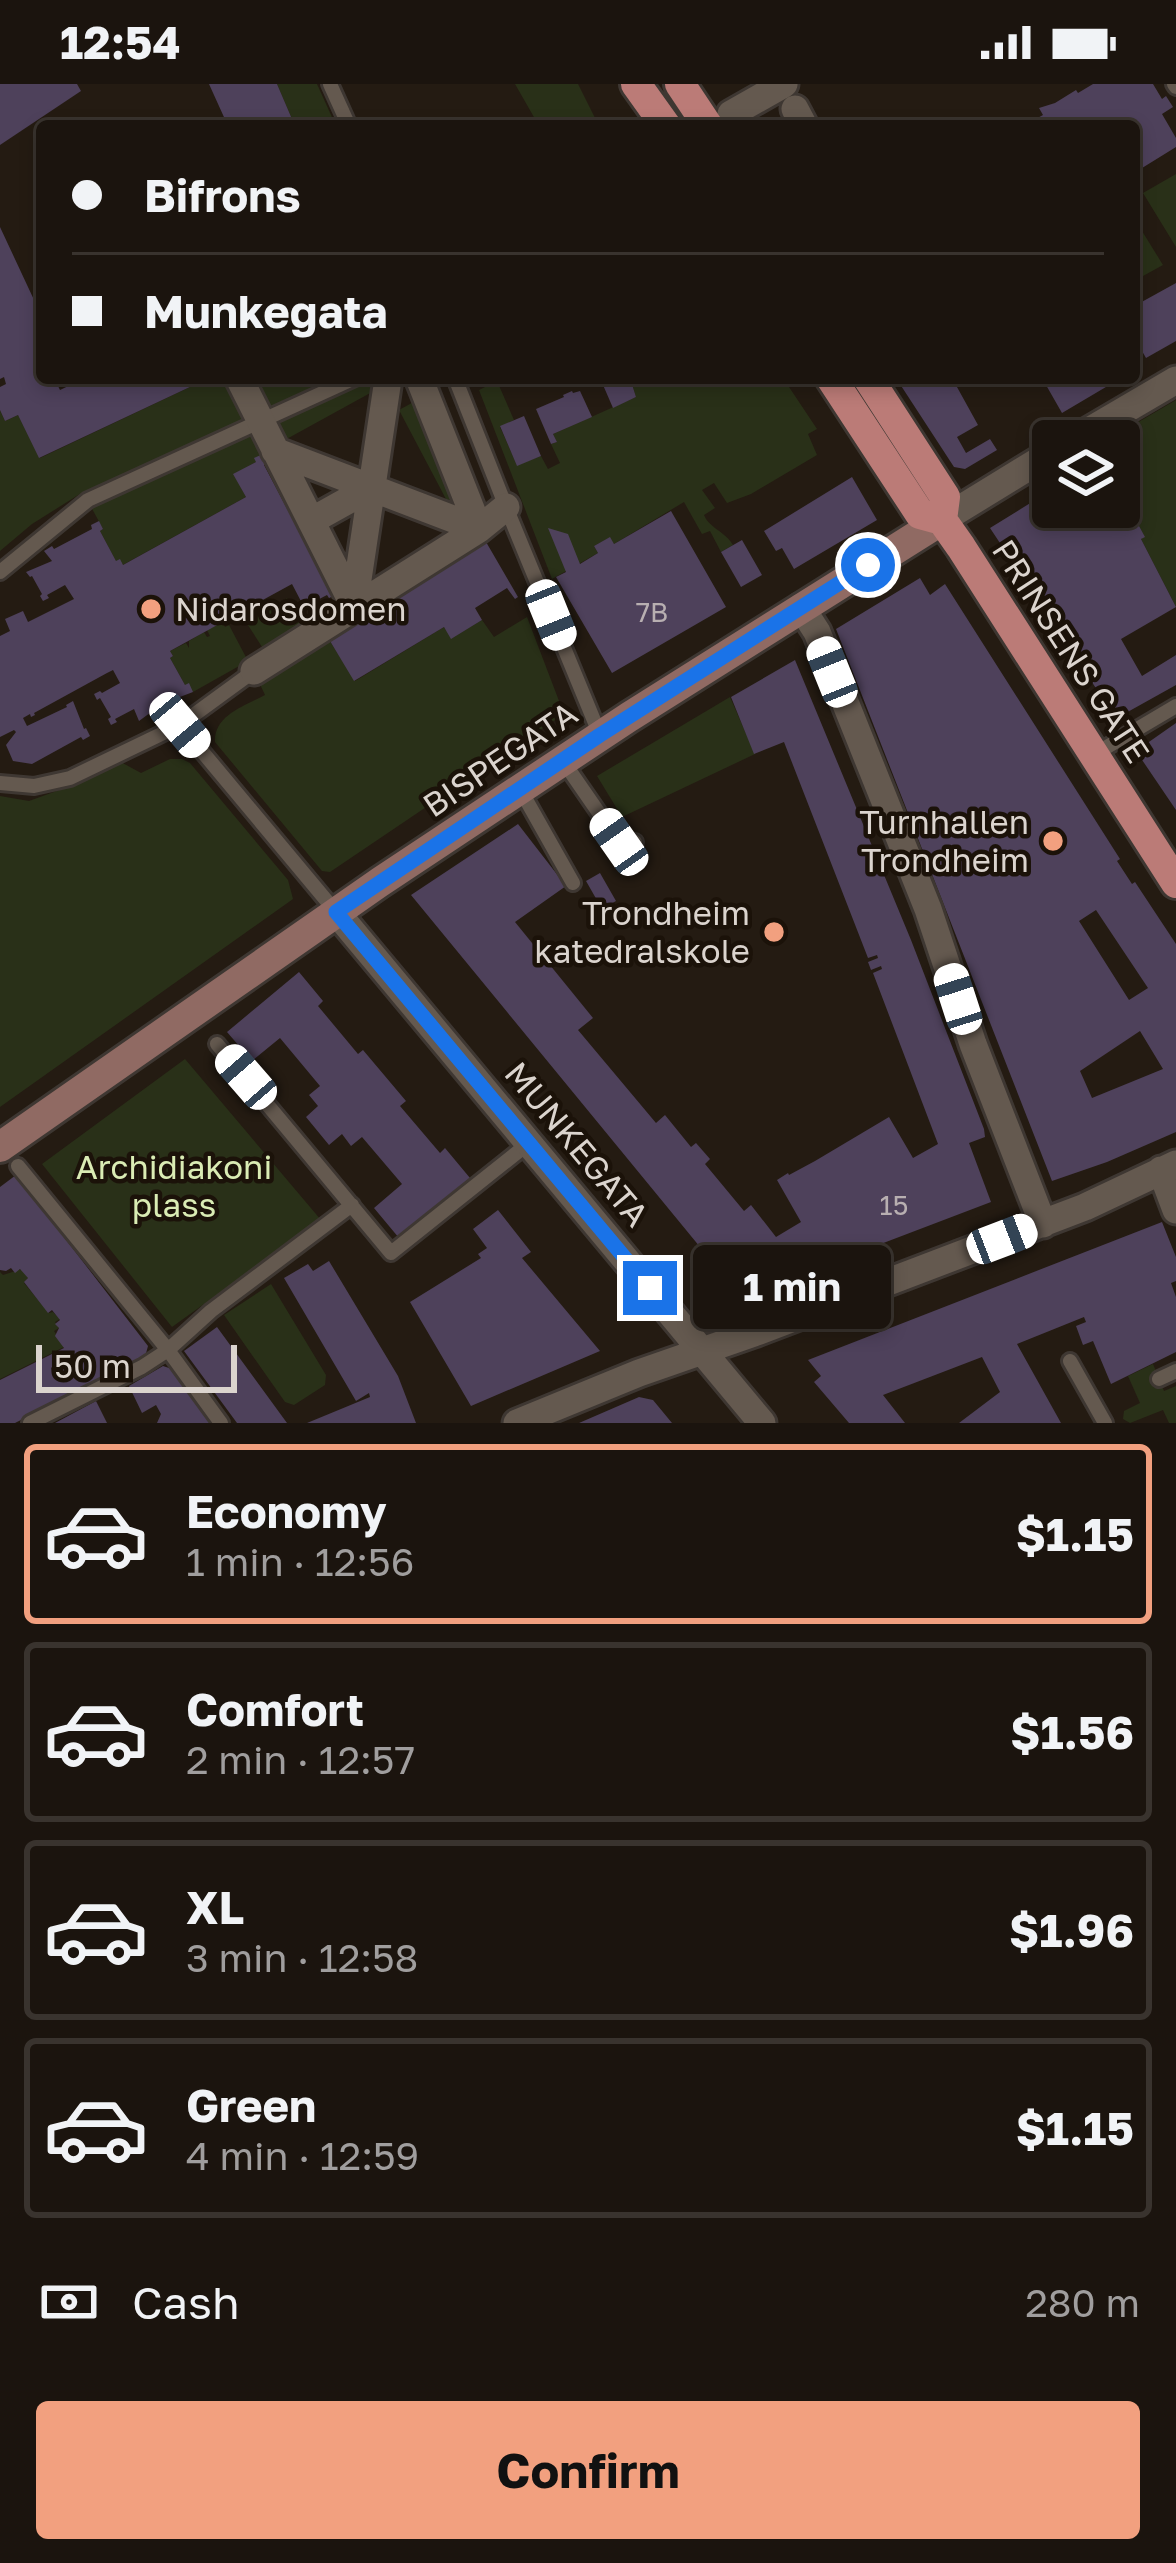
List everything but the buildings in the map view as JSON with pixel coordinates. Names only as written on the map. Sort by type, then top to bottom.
[{"type":"main road","points":[[636,84],[661,120]]},
{"type":"main road","points":[[680,84],[719,120]]},
{"type":"main road","name":"PRINSENS GATE","points":[[835,384],[920,514],[942,520]]},
{"type":"main road","name":"PRINSENS GATE","points":[[872,384],[945,497],[942,520],[1176,883]]},
{"type":"street","points":[[719,120],[794,106]]},
{"type":"street","points":[[1108,420],[1176,380]]},
{"type":"street","points":[[242,384],[354,606]]},
{"type":"street","points":[[421,384],[479,529]]},
{"type":"street","points":[[354,606],[387,386]]},
{"type":"street","points":[[275,451],[479,529]]},
{"type":"street","name":"BISPEGATA","points":[[7,1152],[336,912],[600,735],[1032,465]]},
{"type":"street","points":[[311,521],[372,487]]},
{"type":"street","points":[[254,671],[479,529],[506,507]]},
{"type":"street","points":[[802,607],[817,632],[982,1040],[983,1071],[1043,1224]]},
{"type":"street","name":"MUNKEGATA","points":[[336,912],[762,1423]]},
{"type":"street","points":[[517,1423],[1085,1208],[1168,1167],[1176,1210]]},
{"type":"lane","points":[[330,84],[346,120]]},
{"type":"lane","points":[[0,572],[88,500],[342,384]]},
{"type":"lane","points":[[457,384],[600,735]]},
{"type":"lane","points":[[0,783],[34,786],[70,778],[180,725],[254,671]]},
{"type":"lane","points":[[1095,754],[1176,706]]},
{"type":"lane","points":[[180,725],[336,912]]},
{"type":"lane","points":[[563,761],[619,842],[635,842]]},
{"type":"lane","points":[[520,789],[573,883]]},
{"type":"lane","points":[[217,1044],[391,1253],[529,1143]]},
{"type":"lane","points":[[7,1152],[168,1350],[221,1423]]},
{"type":"lane","points":[[30,1423],[168,1350],[352,1205]]},
{"type":"lane","points":[[1070,1360],[1105,1423]]},
{"type":"lane","points":[[1159,1379],[1176,1371]]},
{"type":"green space","points":[[277,84],[317,84],[333,120],[292,120]]},
{"type":"green space","points":[[515,84],[578,84],[596,120],[536,120]]},
{"type":"green space","points":[[1176,174],[1176,247],[1143,193]]},
{"type":"green space","points":[[1140,228],[1163,265],[1140,278]]},
{"type":"green space","points":[[196,384],[227,384],[263,455],[234,474],[246,497],[119,567],[83,492],[0,551],[0,410],[5,421],[18,415],[40,458]]},
{"type":"green space","points":[[255,384],[319,384],[272,406],[264,404]]},
{"type":"green space","points":[[360,384],[383,386],[283,441],[280,422]]},
{"type":"green space","points":[[498,384],[514,420],[500,427],[517,465],[541,456],[548,469],[560,463],[551,444],[557,442],[553,434],[636,397],[632,384],[787,384],[817,429],[808,434],[817,455],[727,503],[714,483],[702,490],[715,508],[704,515],[706,519],[733,545],[721,552],[710,531],[702,534],[684,502],[614,544],[609,538],[594,546],[598,553],[552,579],[479,390]]},
{"type":"green space","points":[[419,399],[455,497],[447,501],[399,410]]},
{"type":"green space","points":[[1176,400],[1176,607],[1141,539],[1140,421]]},
{"type":"green space","points":[[287,598],[303,629],[264,650],[246,622]]},
{"type":"green space","points":[[527,617],[564,714],[330,872],[322,871],[215,742],[225,718],[265,695],[258,680],[328,638],[355,681],[444,627],[452,638],[482,620],[494,637]]},
{"type":"green space","points":[[223,622],[248,661],[193,692],[170,651],[186,643],[189,648],[189,641],[204,632],[210,636],[207,630]]},
{"type":"green space","points":[[730,697],[755,754],[622,817],[597,776]]},
{"type":"green space","points":[[170,759],[190,763],[288,880],[293,899],[0,1107],[0,796],[29,801],[119,761],[141,773]]},
{"type":"green space","name":"Archidiakoni plass","points":[[185,1059],[321,1220],[172,1327],[42,1164]]},
{"type":"green space","points":[[22,1269],[28,1278],[24,1283],[60,1319],[54,1331],[64,1347],[0,1379],[0,1272]]},
{"type":"green space","points":[[271,1284],[326,1375],[325,1385],[294,1405],[285,1402],[224,1315]]},
{"type":"green space","points":[[1153,1364],[1164,1391],[1176,1386],[1176,1423],[1169,1423],[1163,1410],[1130,1423],[1123,1419],[1124,1411],[1140,1403],[1128,1376]]},
{"type":"place","name":"Nidarosdomen","points":[[151,609]]},
{"type":"place","name":"Turnhallen Trondheim","points":[[1053,841]]},
{"type":"place","name":"Trondheim katedralskole","points":[[774,932]]},
{"type":"route","points":[[650,1288],[336,912],[600,735],[868,565]]}]
